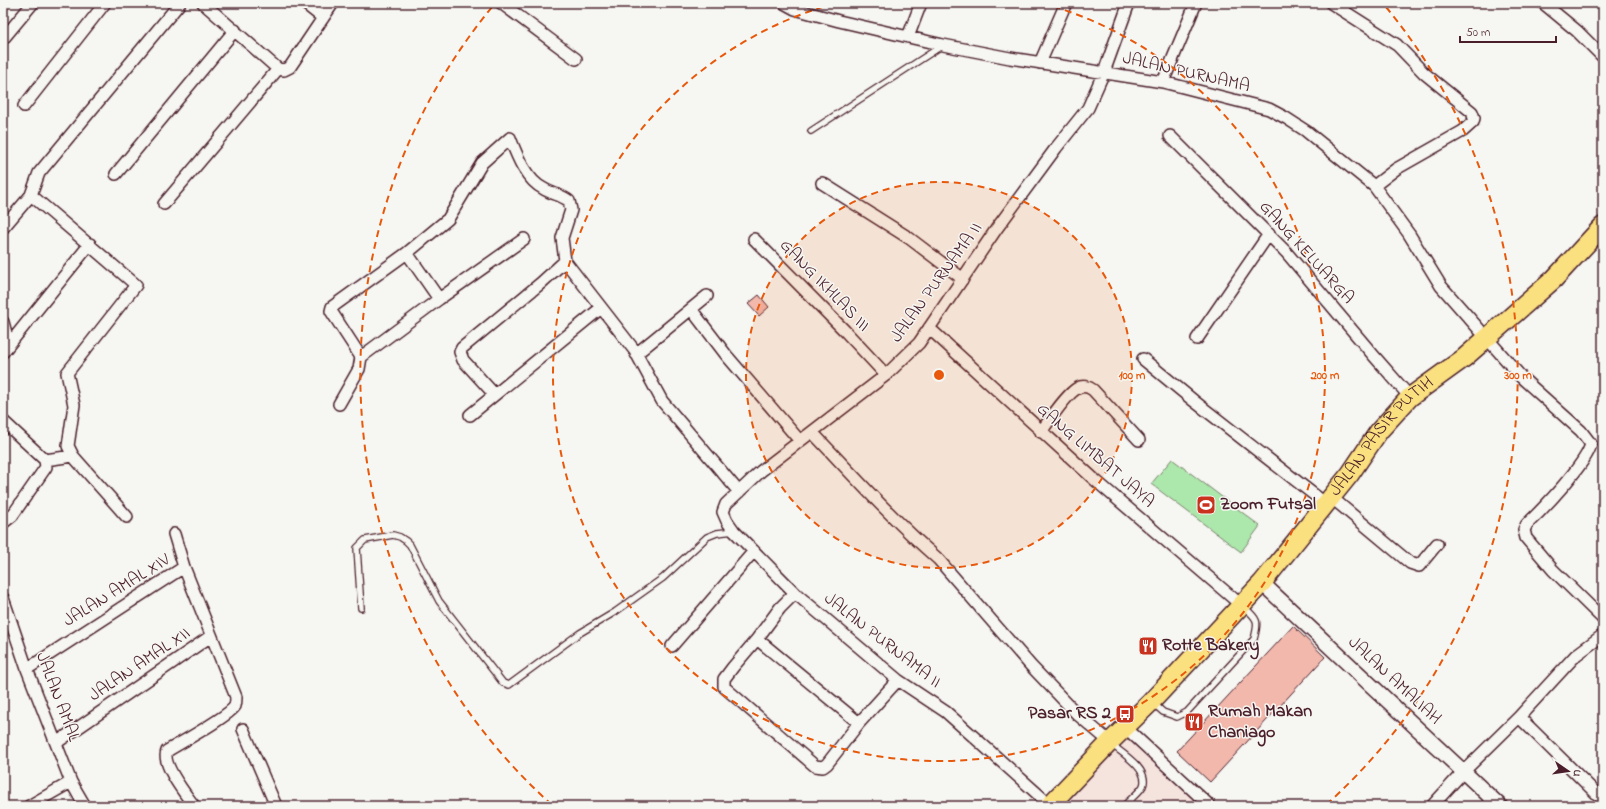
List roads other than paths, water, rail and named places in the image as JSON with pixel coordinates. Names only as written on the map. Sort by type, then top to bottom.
[{"type":"highway","name":"JALAN PASIR PUTIH","points":[[1049,805],[1151,702],[1262,583],[1350,474],[1379,431],[1410,397],[1464,358],[1554,279],[1603,226]]},
{"type":"street","points":[[3,39],[33,3]]},
{"type":"street","points":[[24,106],[105,3]]},
{"type":"street","points":[[3,228],[31,195],[39,173],[180,3]]},
{"type":"street","points":[[203,3],[278,68],[284,70],[290,67],[333,3]]},
{"type":"street","points":[[304,3],[323,18]]},
{"type":"street","points":[[501,3],[576,60]]},
{"type":"street","name":"JALAN PURNAMA","points":[[784,3],[908,37],[944,45],[1040,63],[1163,82],[1269,109],[1306,131],[1374,186],[1409,234],[1442,286],[1522,378],[1581,431],[1591,444],[1590,450],[1578,467],[1553,497],[1527,524],[1524,530],[1526,538],[1553,570],[1603,619]]},
{"type":"street","points":[[908,37],[921,3]]},
{"type":"street","points":[[1040,63],[1066,3]]},
{"type":"street","name":"JALAN PURNAMA II","points":[[1049,805],[946,712],[898,680],[795,593],[734,531],[726,521],[723,512],[726,504],[761,470],[886,375],[919,343],[997,228],[1047,160],[1088,108],[1104,72],[1130,3]]},
{"type":"street","points":[[1163,82],[1196,3]]},
{"type":"street","points":[[1331,3],[1397,46],[1424,73],[1472,112],[1473,116],[1473,122],[1463,131],[1396,168],[1374,186]]},
{"type":"street","points":[[1543,3],[1577,31],[1603,57]]},
{"type":"street","points":[[116,174],[235,30]]},
{"type":"street","points":[[164,204],[278,68]]},
{"type":"street","name":"GANG KELUARGA","points":[[1170,136],[1286,252],[1410,397]]},
{"type":"street","points":[[339,404],[359,369],[361,357],[331,311],[332,307],[407,253],[448,219],[482,162],[510,138],[519,160],[534,182],[545,190],[561,196],[569,201],[571,210],[562,238],[564,261],[636,354],[662,402],[739,492]]},
{"type":"street","points":[[822,183],[908,238],[963,279]]},
{"type":"street","points":[[31,195],[136,285],[67,373],[74,404],[68,446],[73,456],[127,517]]},
{"type":"street","points":[[1198,339],[1269,234]]},
{"type":"street","points":[[361,357],[439,299],[524,239]]},
{"type":"street","name":"GANG IKHLAS III","points":[[754,239],[886,375]]},
{"type":"street","points":[[6,349],[90,244]]},
{"type":"street","points":[[407,253],[439,299]]},
{"type":"street","points":[[494,394],[463,360],[460,352],[462,348],[564,261]]},
{"type":"street","points":[[636,354],[707,296]]},
{"type":"street","points":[[470,415],[600,308]]},
{"type":"street","points":[[691,309],[727,356],[800,441]]},
{"type":"street","points":[[3,322],[6,349]]},
{"type":"street","name":"GANG LIMBAT JAYA","points":[[929,328],[1094,480],[1241,605]]},
{"type":"street","points":[[1144,359],[1410,563],[1419,566],[1437,544]]},
{"type":"street","points":[[1041,432],[1071,393],[1078,387],[1085,387],[1093,390],[1139,440]]},
{"type":"street","points":[[3,421],[45,460],[46,467],[12,516],[3,523]]},
{"type":"street","points":[[812,432],[865,488],[938,559],[1036,671],[1077,714],[1110,742]]},
{"type":"street","points":[[45,460],[73,456]]},
{"type":"street","points":[[174,534],[184,567]]},
{"type":"street","points":[[672,646],[754,551]]},
{"type":"street","name":"JALAN AMAL XIV","points":[[26,668],[184,567],[212,636]]},
{"type":"street","name":"JALAN AMALIAH","points":[[1262,583],[1500,806]]},
{"type":"street","points":[[795,593],[780,608],[724,679],[724,687],[815,766],[823,767],[827,764],[859,723],[898,680]]},
{"type":"street","name":"JALAN AMAL","points":[[3,598],[26,668],[71,782],[85,806]]},
{"type":"street","points":[[1432,806],[1463,772],[1519,717],[1576,655],[1603,634]]},
{"type":"street","name":"JALAN AMAL XII","points":[[56,743],[212,636],[236,697],[235,706],[224,716],[167,751],[166,758],[173,776],[194,806]]},
{"type":"street","points":[[756,639],[859,723]]},
{"type":"street","points":[[1519,717],[1603,800]]},
{"type":"street","points":[[1125,727],[1210,806]]},
{"type":"street","points":[[243,729],[276,806]]},
{"type":"street","points":[[29,806],[71,782]]},
{"type":"lane","points":[[811,131],[944,45]]},
{"type":"lane","points":[[361,608],[357,548],[365,540],[393,535],[400,537],[410,545],[438,601],[503,683],[509,685],[580,632],[615,612],[663,578],[707,537],[717,533],[734,531]]},
{"type":"lane","points":[[1151,702],[1163,712],[1177,717],[1187,712],[1254,639],[1257,627],[1255,616],[1241,605]]},
{"type":"lane","points":[[1110,742],[1140,768],[1144,779],[1142,786],[1124,806]]},
{"type":"place","name":"Zoom Futsal","points":[[1206,505]]},
{"type":"place","name":"Rotte Bakery","points":[[1148,646]]},
{"type":"place","name":"Pasar RS 2","points":[[1125,714]]},
{"type":"place","name":"Rumah Makan Chaniago","points":[[1194,722]]}]
